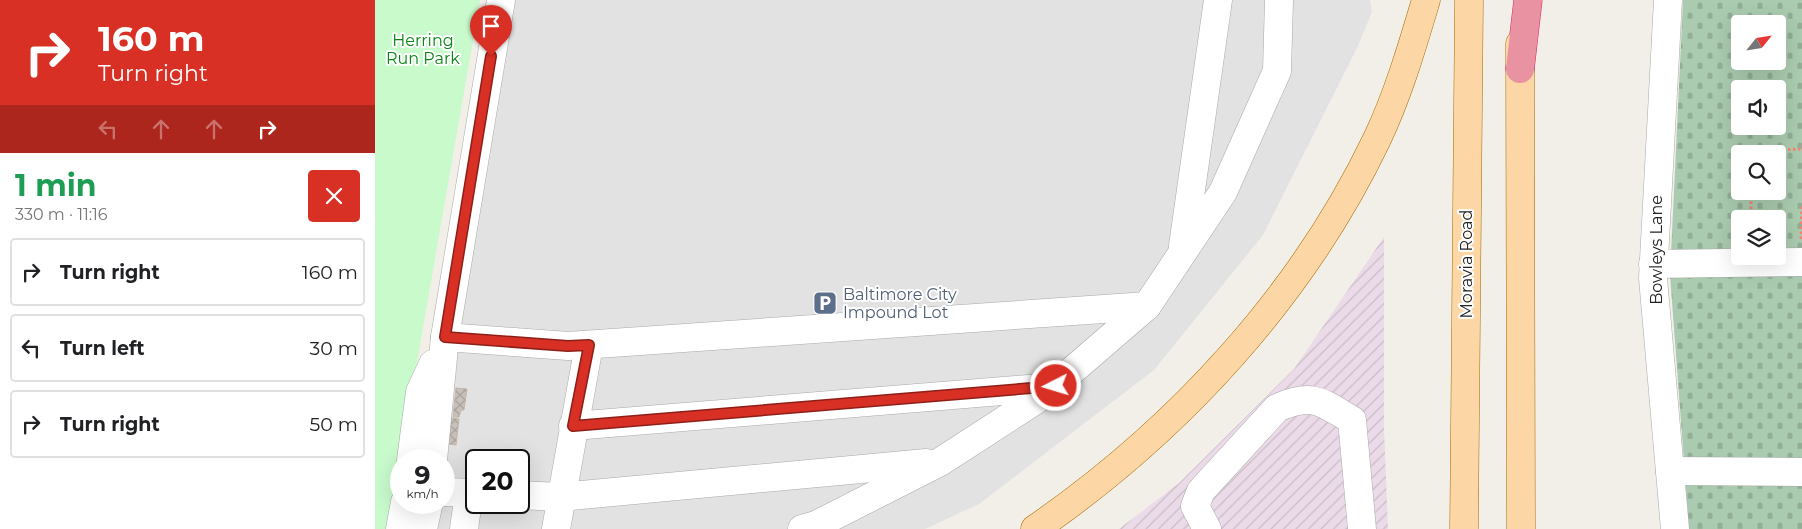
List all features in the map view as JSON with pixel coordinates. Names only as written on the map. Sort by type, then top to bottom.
[{"type":"highway","points":[[1520,69],[1528,0]]},
{"type":"main road","points":[[1035,529],[1107,475],[1190,400],[1240,346],[1289,283],[1341,205],[1377,138],[1408,62],[1426,0]]},
{"type":"main road","name":"Moravia Road","points":[[1464,529],[1469,0]]},
{"type":"main road","points":[[1520,0],[1521,529]]},
{"type":"street","points":[[434,449],[445,337],[501,0]]},
{"type":"street","points":[[1182,254],[1217,0]]},
{"type":"street","points":[[802,529],[816,525],[940,462],[1056,386],[1147,306],[1223,192],[1277,71],[1279,0]]},
{"type":"street","name":"Bowleys Lane","points":[[1668,0],[1653,264],[1675,529]]},
{"type":"street","points":[[1653,264],[1801,262]]},
{"type":"street","points":[[445,337],[568,346],[1147,306]]},
{"type":"street","points":[[413,449],[421,392],[445,337]]},
{"type":"street","points":[[556,529],[560,497],[589,345]]},
{"type":"street","points":[[573,426],[1056,386]]},
{"type":"street","points":[[1207,529],[1195,506],[1201,491],[1277,408],[1293,400],[1315,399],[1352,420],[1361,529]]},
{"type":"street","points":[[530,496],[560,497],[940,462]]},
{"type":"street","points":[[1670,471],[1802,472]]},
{"type":"street","points":[[463,492],[464,529]]},
{"type":"street","points":[[401,529],[403,514]]},
{"type":"street","points":[[423,529],[426,514]]},
{"type":"path","points":[[1786,150],[1802,149]]},
{"type":"path","points":[[1801,262],[1802,204]]},
{"type":"shaded area","name":"Baltimore City Impound Lot","points":[[492,0],[1370,0],[1372,12],[1357,48],[1263,235],[1154,370],[979,504],[925,529],[406,529],[427,514],[455,514],[455,449],[445,449]]},
{"type":"shaded area","points":[[1384,237],[1384,428],[1388,529],[1119,529],[1179,483],[1294,369]]},
{"type":"green space","name":"Herring Run Park","points":[[375,0],[480,0],[402,449],[390,449],[390,514],[393,514],[391,529],[375,529]]},
{"type":"green space","points":[[1683,0],[1802,0],[1802,529],[1689,529],[1670,275]]},
{"type":"building","points":[[456,388],[467,389],[464,410],[461,410],[459,417],[453,417]]},
{"type":"building","points":[[451,418],[459,419],[456,445],[448,444]]},
{"type":"place","name":"Baltimore City Impound Lot","points":[[825,303]]},
{"type":"route","points":[[491,56],[445,337],[568,346],[589,345],[573,426],[1056,386]]}]
